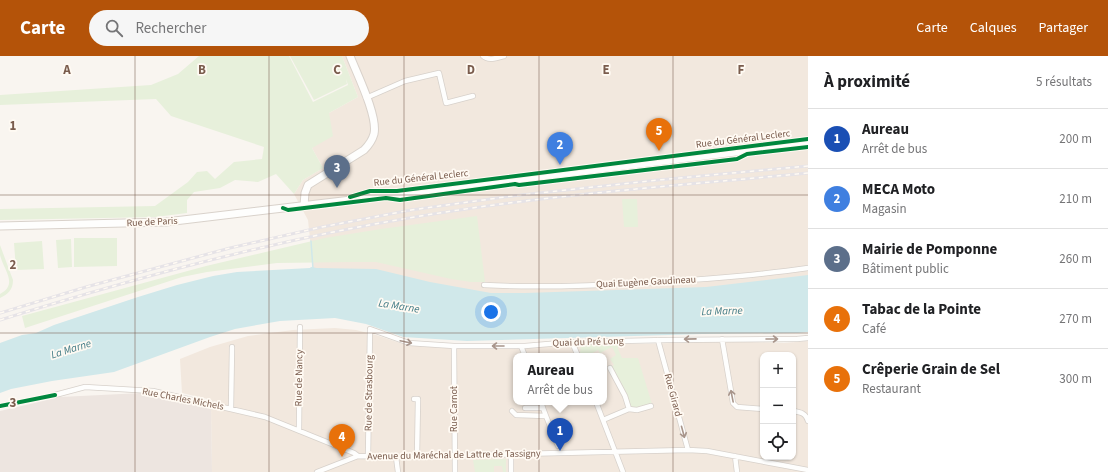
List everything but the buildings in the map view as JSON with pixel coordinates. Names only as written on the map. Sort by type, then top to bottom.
[{"type":"main road","points":[[304,205],[305,193],[308,185],[364,150],[369,145],[374,133],[372,114],[350,56]]},
{"type":"main road","name":"Rue du Général Leclerc","points":[[304,205],[808,143]]},
{"type":"main road","name":"Rue de Paris","points":[[0,226],[166,222],[304,205]]},
{"type":"street","points":[[483,56],[489,59],[504,56]]},
{"type":"street","points":[[366,98],[405,81],[438,73],[446,103],[473,96]]},
{"type":"street","name":"Quai Eugène Gaudineau","points":[[484,285],[553,287],[657,282],[758,275],[808,268]]},
{"type":"street","name":"Rue de Nancy","points":[[299,430],[300,327]]},
{"type":"street","name":"Quai du Pré Long","points":[[370,329],[409,343],[454,346],[521,346],[572,342],[808,338]]},
{"type":"street","name":"Rue de Strasbourg","points":[[368,457],[370,329]]},
{"type":"street","points":[[722,339],[733,403],[737,406],[760,409]]},
{"type":"street","name":"Rue Girard","points":[[658,340],[688,450]]},
{"type":"street","points":[[572,342],[577,353]]},
{"type":"street","name":"Rue Carnot","points":[[454,346],[455,472]]},
{"type":"street","points":[[521,346],[524,353]]},
{"type":"street","points":[[230,409],[232,347]]},
{"type":"street","points":[[610,368],[625,396],[629,409]]},
{"type":"street","name":"Rue Charles Michels","points":[[55,395],[85,387],[153,391],[264,417],[299,430],[358,456]]},
{"type":"street","points":[[414,399],[418,399],[417,457]]},
{"type":"street","points":[[542,405],[558,446]]},
{"type":"street","points":[[597,405],[623,472]]},
{"type":"street","points":[[602,420],[629,409],[637,410],[651,406]]},
{"type":"street","points":[[525,408],[543,408]]},
{"type":"street","points":[[512,411],[516,415],[546,416]]},
{"type":"street","points":[[796,413],[804,414],[808,421]]},
{"type":"street","name":"Avenue du Maréchal de Lattre de Tassigny","points":[[317,472],[358,456],[417,457],[688,450],[707,451],[808,470]]},
{"type":"street","points":[[511,455],[511,472]]},
{"type":"street","points":[[735,456],[737,472]]},
{"type":"street","points":[[396,457],[398,472]]},
{"type":"shaded area","points":[[342,56],[808,56],[808,308],[313,297],[313,267],[308,220],[294,194],[303,180],[323,168],[312,148],[329,113],[358,97]]},
{"type":"shaded area","points":[[335,328],[356,330],[406,345],[461,349],[520,348],[571,344],[645,344],[719,341],[784,343],[808,341],[808,472],[212,472],[212,400],[182,393],[180,359],[210,347],[248,336],[293,330]]},
{"type":"shaded area","points":[[142,393],[211,406],[212,472],[0,472],[0,411],[60,397]]},
{"type":"green space","points":[[199,56],[289,56],[313,102],[348,85],[346,79],[347,84],[314,100],[290,56],[342,56],[358,97],[329,113],[333,136],[312,148],[323,168],[303,180],[294,194],[276,174],[258,182],[235,180],[220,188],[194,192],[187,200],[187,213],[156,217],[0,220],[0,209],[155,206],[188,182],[197,172],[207,171],[215,179],[234,162],[262,159],[264,147],[171,116],[156,99],[0,105],[0,95],[151,85],[178,74]]},
{"type":"green space","points":[[622,199],[637,199],[638,227],[624,227]]},
{"type":"green space","points":[[477,216],[485,282],[471,282],[451,279],[376,262],[277,263],[207,272],[182,277],[25,328],[22,316],[206,266],[325,238]]},
{"type":"green space","points":[[74,238],[117,238],[117,266],[74,267]]},
{"type":"green space","points":[[71,239],[72,267],[58,268],[56,240]]},
{"type":"green space","points":[[42,241],[44,269],[16,270],[14,243]]},
{"type":"green space","points":[[0,245],[13,280],[10,291],[0,298],[0,294],[6,290],[9,281],[0,255]]},
{"type":"green space","points":[[618,344],[618,349],[622,358],[638,358],[652,404],[634,408],[631,406],[610,367],[614,365],[610,359],[616,355],[612,347],[600,353],[598,350],[592,353],[580,353],[581,345]]},
{"type":"green space","points":[[506,459],[506,472],[503,472],[502,466],[494,466],[494,472],[475,472],[473,460]]},
{"type":"water","name":"La Marne","points":[[311,267],[376,269],[430,282],[491,293],[706,287],[808,275],[808,332],[467,341],[403,337],[366,324],[335,318],[280,321],[235,329],[114,372],[52,381],[11,389],[0,393],[0,343],[22,335],[36,333],[54,325],[138,297],[213,276],[237,272]]},
{"type":"waterway","points":[[311,241],[313,269]]},
{"type":"railway","points":[[0,313],[86,287],[230,248],[322,227],[411,210],[512,196],[808,166]]},
{"type":"railway","points":[[0,320],[152,275],[254,249],[357,227],[459,210],[558,197],[808,173]]},
{"type":"cycle path","points":[[350,197],[370,191],[397,191],[808,139]]},
{"type":"cycle path","points":[[283,208],[288,210],[386,198],[400,200],[515,184],[519,185],[737,159],[747,154],[808,147]]},
{"type":"cycle path","points":[[0,406],[55,395]]},
{"type":"place","name":"Crêperie Grain de Sel","points":[[659,151]]},
{"type":"place","name":"MECA Moto","points":[[560,165]]},
{"type":"place","name":"Mairie de Pomponne","points":[[337,188]]},
{"type":"place","name":"Aureau","points":[[560,451]]},
{"type":"place","name":"Tabac de la Pointe","points":[[342,457]]}]
